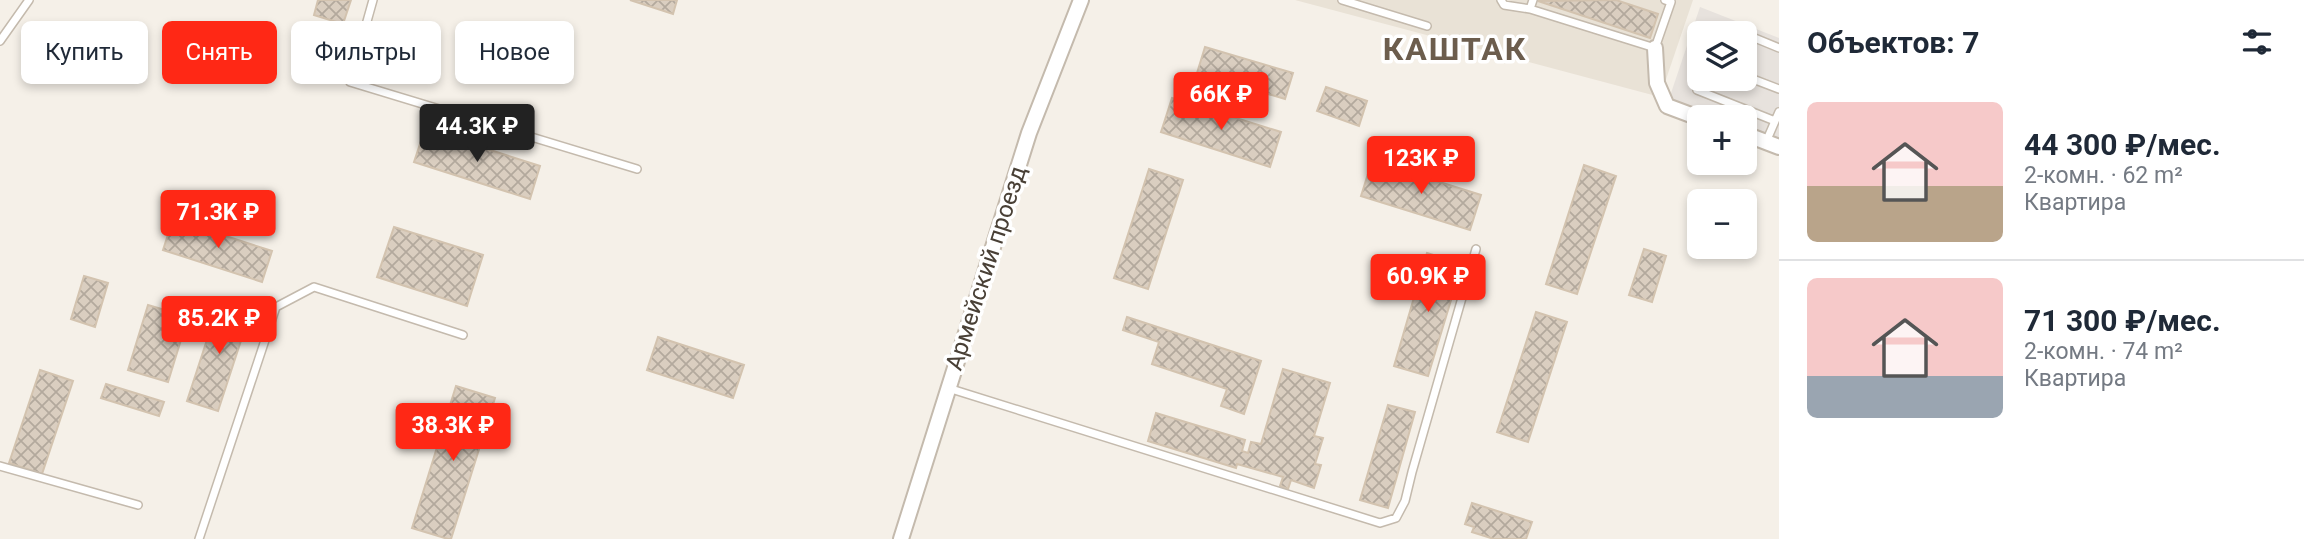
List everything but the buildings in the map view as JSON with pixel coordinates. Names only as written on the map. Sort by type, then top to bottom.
[{"type":"street","name":"Армейский проезд","points":[[901,539],[1029,133],[1081,0]]},
{"type":"street","points":[[1655,48],[1657,83],[1667,106],[1687,113]]},
{"type":"lane","points":[[0,41],[29,0]]},
{"type":"lane","points":[[373,0],[350,82],[636,169]]},
{"type":"lane","points":[[1342,0],[1427,26]]},
{"type":"lane","points":[[1501,0],[1504,5],[1530,9],[1655,48],[1671,2],[1665,0]]},
{"type":"lane","points":[[1530,9],[1532,0]]},
{"type":"lane","points":[[1757,39],[1779,48]]},
{"type":"lane","points":[[1757,81],[1779,89]]},
{"type":"lane","points":[[1699,91],[1776,125]]},
{"type":"lane","points":[[1773,144],[1779,112]]},
{"type":"lane","points":[[948,388],[1380,523],[1396,518],[1405,502],[1476,249]]},
{"type":"lane","points":[[199,539],[276,307],[314,287],[463,335]]},
{"type":"lane","points":[[0,466],[138,505]]},
{"type":"shaded area","points":[[1295,0],[1693,0],[1660,97]]},
{"type":"shaded area","points":[[1700,7],[1736,21],[1695,21]]},
{"type":"shaded area","points":[[1757,29],[1779,38],[1779,143],[1757,135],[1757,105],[1687,105],[1687,109],[1668,102],[1687,46],[1687,91],[1757,91]]},
{"type":"district","name":"КАШТАК","points":[[1455,49]]}]
